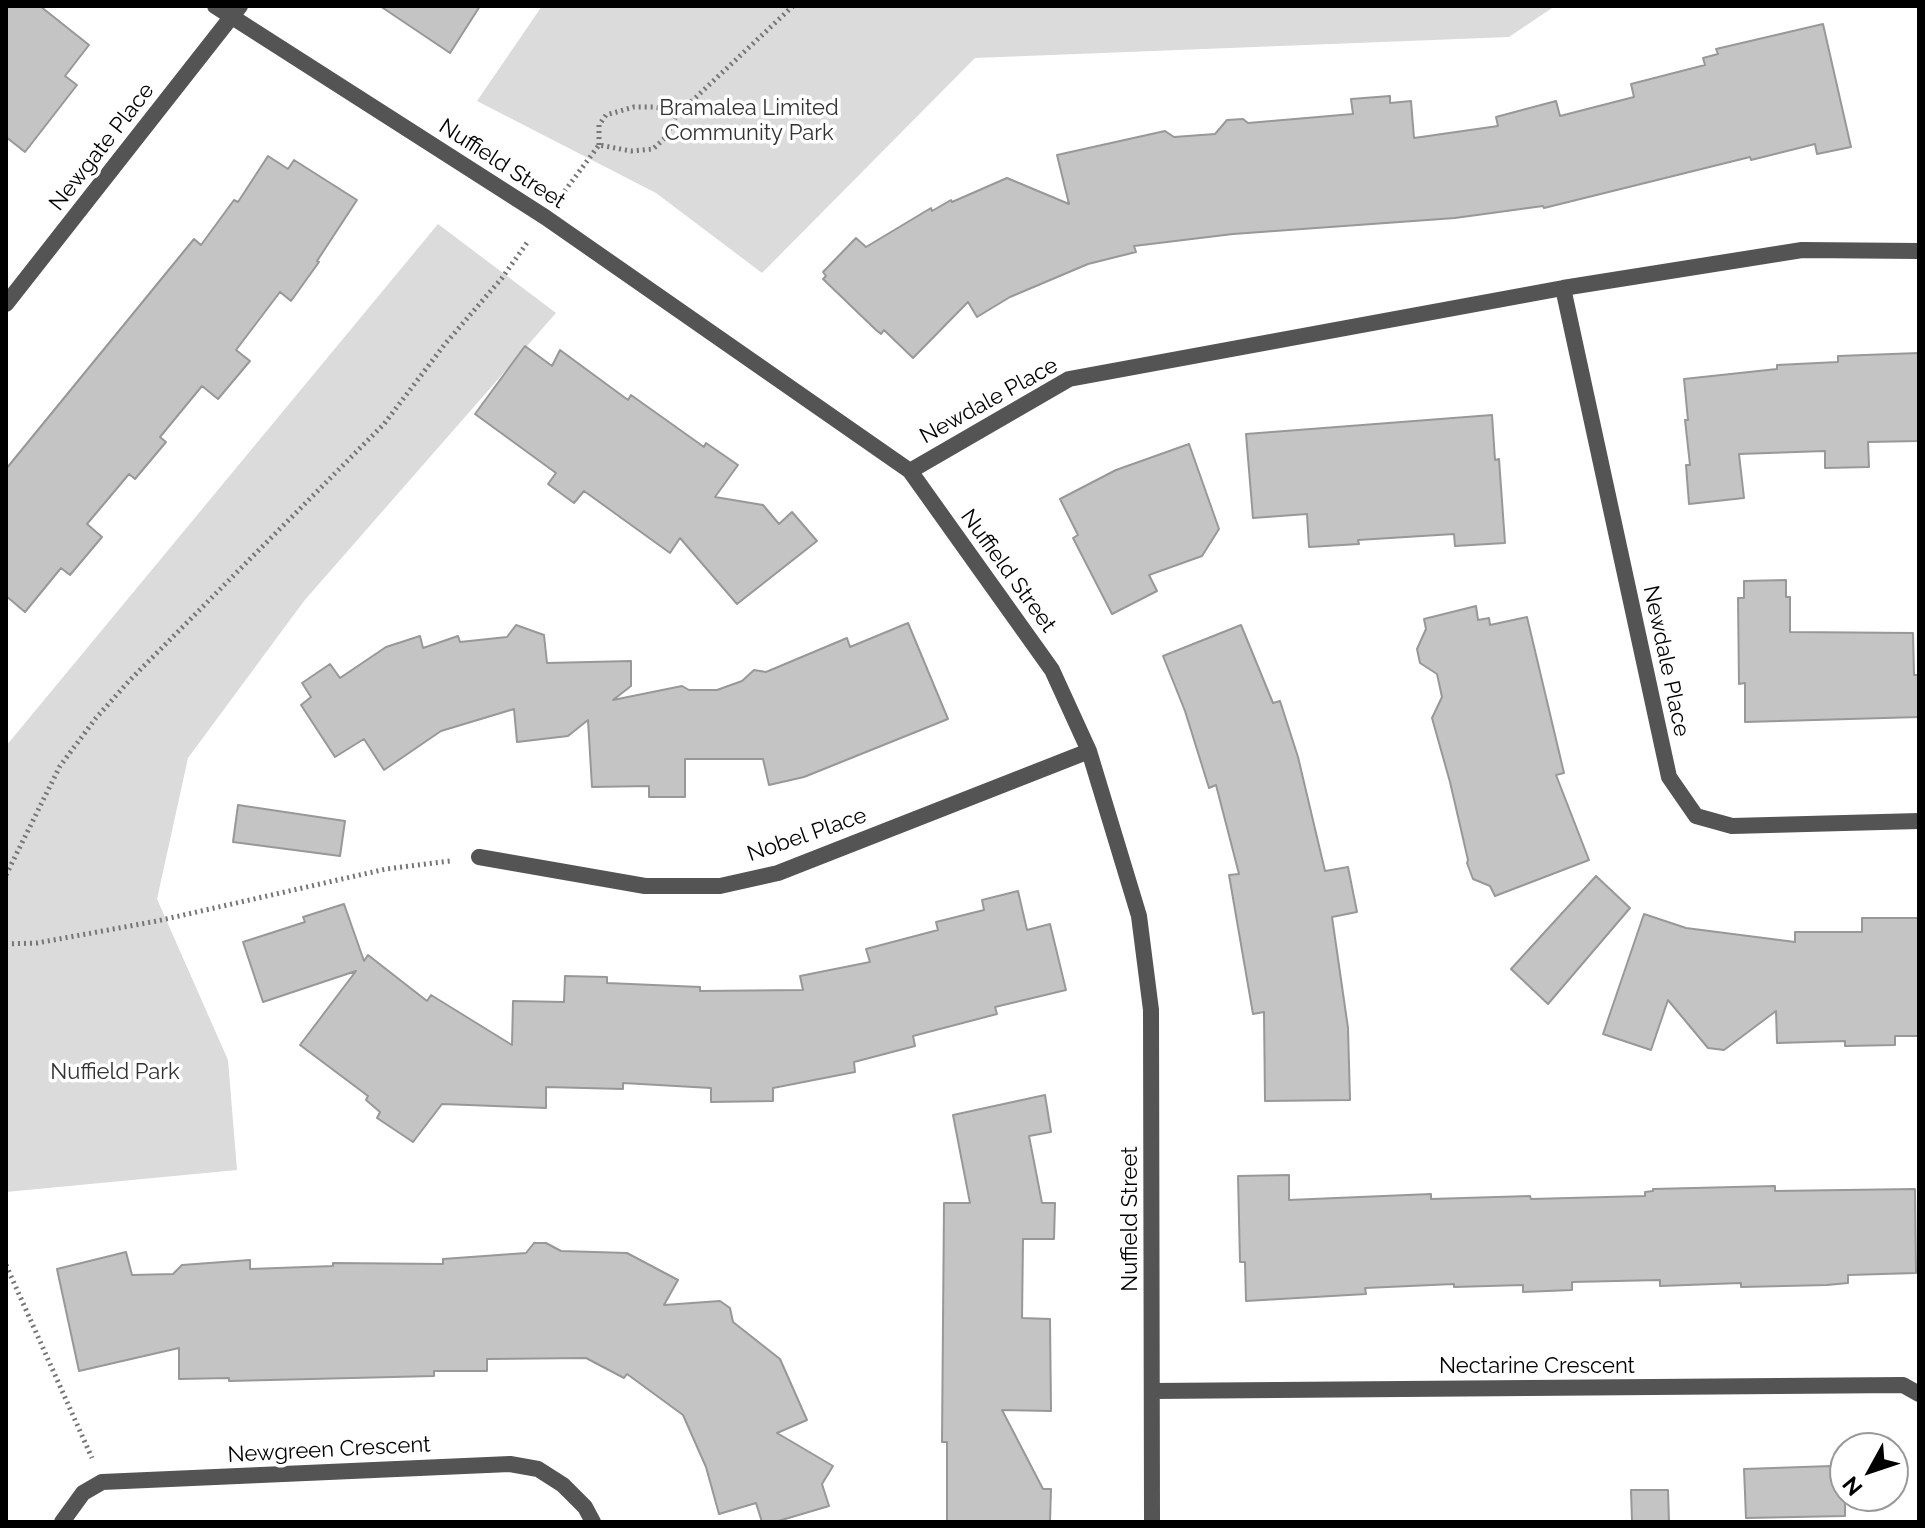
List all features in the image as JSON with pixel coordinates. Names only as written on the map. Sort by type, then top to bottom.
[{"type":"street","name":"Nuffield Street","points":[[215,6],[237,12],[545,217],[910,471],[1052,670],[1089,751],[1139,916],[1151,1010],[1152,1522]]},
{"type":"street","name":"Newgate Place","points":[[6,304],[237,12]]},
{"type":"street","name":"Newdale Place","points":[[910,471],[1069,379],[1563,288],[1802,250],[1919,251]]},
{"type":"street","name":"Newdale Place","points":[[1563,288],[1669,777],[1696,816],[1732,826],[1919,821]]},
{"type":"street","name":"Nobel Place","points":[[479,857],[645,886],[720,886],[778,873],[1089,751]]},
{"type":"street","name":"Nectarine Crescent","points":[[1152,1391],[1903,1385],[1919,1394]]},
{"type":"street","name":"Newgreen Crescent","points":[[102,1482],[510,1464],[538,1469],[563,1485],[585,1507],[593,1522]]},
{"type":"street","points":[[62,1522],[83,1493],[102,1482]]},
{"type":"path","points":[[599,145],[631,151],[653,149],[665,138],[676,116],[793,6]]},
{"type":"path","points":[[6,875],[60,766],[96,718],[384,424],[445,344],[502,278],[599,145],[599,125],[606,115],[634,107],[653,107],[668,109],[676,116]]},
{"type":"path","points":[[6,944],[37,943],[157,921],[386,869],[479,857]]},
{"type":"path","points":[[6,1265],[102,1482]]},
{"type":"green space","name":"Bramalea Limited Community Park","points":[[542,6],[1555,6],[1509,37],[975,58],[762,273],[656,193],[477,101]]},
{"type":"green space","name":"Nuffield Park","points":[[438,224],[556,313],[304,601],[188,758],[157,899],[228,1060],[237,1170],[6,1192],[6,746]]},
{"type":"building","points":[[6,6],[40,6],[89,45],[65,76],[77,85],[25,152],[6,137]]},
{"type":"building","points":[[380,6],[480,6],[450,53]]},
{"type":"building","points":[[1823,24],[1851,147],[1817,154],[1815,144],[1544,208],[1455,218],[1233,234],[1134,246],[1136,252],[1088,264],[1010,297],[977,317],[968,302],[913,358],[884,330],[881,334],[876,330],[823,279],[826,276],[823,272],[856,238],[866,247],[931,208],[932,211],[951,200],[1007,178],[1069,204],[1057,155],[1165,131],[1174,137],[1215,134],[1227,120],[1243,119],[1248,123],[1353,114],[1351,99],[1390,96],[1390,103],[1411,101],[1414,138],[1498,126],[1496,117],[1556,101],[1560,116],[1634,97],[1631,84],[1705,65],[1703,58],[1718,54],[1716,49]]},
{"type":"building","points":[[268,156],[288,169],[294,160],[357,200],[291,301],[280,292],[236,350],[250,361],[218,399],[202,386],[160,437],[166,442],[135,479],[129,474],[87,524],[102,537],[70,575],[61,568],[25,612],[6,596],[6,469],[194,239],[201,245],[234,200],[238,202]]},
{"type":"building","points":[[525,346],[552,366],[560,350],[628,400],[631,395],[704,447],[706,443],[738,465],[715,497],[763,505],[779,524],[792,512],[817,541],[737,604],[680,538],[670,553],[584,491],[574,503],[548,484],[556,473],[475,414]]},
{"type":"building","points":[[1919,353],[1919,441],[1868,442],[1869,467],[1825,468],[1825,451],[1739,454],[1744,498],[1689,504],[1686,465],[1690,465],[1684,379],[1777,369],[1777,365],[1838,362],[1838,356]]},
{"type":"building","points":[[1492,415],[1495,460],[1499,459],[1505,543],[1455,546],[1454,534],[1358,540],[1359,544],[1309,547],[1307,514],[1253,518],[1246,434]]},
{"type":"building","points":[[1189,444],[1219,529],[1202,556],[1149,575],[1157,591],[1112,614],[1073,538],[1078,535],[1060,499],[1116,470]]},
{"type":"building","points":[[1786,580],[1786,597],[1790,597],[1790,632],[1913,633],[1914,675],[1919,675],[1919,717],[1745,722],[1745,683],[1739,684],[1738,598],[1744,598],[1744,581]]},
{"type":"building","points":[[1476,606],[1478,620],[1489,618],[1490,625],[1527,617],[1564,773],[1556,775],[1589,860],[1495,896],[1490,886],[1473,879],[1467,863],[1450,782],[1432,718],[1442,697],[1437,674],[1420,663],[1417,649],[1426,629],[1424,619]]},
{"type":"building","points":[[908,623],[948,719],[804,777],[769,785],[763,759],[685,759],[685,797],[649,797],[649,786],[592,787],[588,720],[568,736],[517,742],[514,709],[441,731],[384,770],[364,739],[335,757],[301,705],[311,697],[302,683],[330,664],[340,678],[386,647],[420,636],[423,648],[458,636],[460,642],[507,637],[516,625],[544,635],[547,663],[631,661],[631,686],[613,700],[682,686],[689,690],[717,690],[742,681],[754,670],[766,672],[847,638],[850,647]]},
{"type":"building","points":[[1241,625],[1273,703],[1280,701],[1298,757],[1325,871],[1348,867],[1357,912],[1332,917],[1348,1028],[1350,1100],[1265,1101],[1264,1012],[1253,1014],[1229,875],[1239,874],[1216,785],[1209,788],[1185,711],[1163,656]]},
{"type":"building","points":[[238,805],[345,821],[340,856],[233,842]]},
{"type":"building","points":[[1596,876],[1630,908],[1548,1004],[1511,969]]},
{"type":"building","points":[[1018,891],[1027,930],[1050,924],[1066,990],[995,1007],[997,1014],[913,1036],[915,1046],[854,1062],[855,1072],[773,1088],[773,1101],[711,1102],[711,1088],[623,1083],[623,1089],[546,1087],[546,1108],[442,1104],[413,1142],[377,1118],[380,1112],[366,1100],[368,1096],[300,1045],[356,971],[263,1002],[243,942],[305,922],[303,917],[344,904],[364,961],[368,955],[427,1001],[431,995],[512,1045],[513,1001],[564,1002],[565,976],[607,977],[607,983],[700,987],[700,991],[803,990],[800,976],[870,962],[866,949],[938,930],[936,922],[984,910],[982,900]]},
{"type":"building","points":[[1644,914],[1686,928],[1795,942],[1795,932],[1862,932],[1862,918],[1919,918],[1919,1036],[1895,1036],[1895,1045],[1845,1046],[1845,1041],[1777,1043],[1776,1011],[1724,1050],[1708,1048],[1668,1000],[1651,1050],[1603,1034]]},
{"type":"building","points":[[1045,1095],[1051,1132],[1029,1136],[1042,1203],[1055,1203],[1054,1239],[1023,1239],[1022,1318],[1050,1319],[1051,1411],[1002,1410],[1043,1489],[1051,1489],[1050,1522],[947,1522],[947,1442],[942,1442],[944,1203],[970,1203],[953,1115]]},
{"type":"building","points":[[1289,1175],[1289,1200],[1431,1194],[1431,1199],[1645,1196],[1645,1192],[1653,1189],[1775,1186],[1775,1191],[1915,1189],[1916,1273],[1848,1275],[1848,1283],[1827,1285],[1741,1287],[1741,1283],[1660,1286],[1660,1280],[1572,1282],[1572,1290],[1523,1292],[1523,1285],[1454,1287],[1454,1284],[1365,1288],[1366,1294],[1246,1301],[1245,1262],[1240,1262],[1238,1176]]},
{"type":"building","points":[[534,1243],[546,1243],[561,1251],[627,1253],[678,1280],[664,1305],[720,1301],[730,1308],[733,1322],[780,1359],[807,1420],[777,1433],[833,1466],[822,1484],[829,1506],[775,1522],[762,1522],[756,1503],[719,1514],[706,1467],[683,1415],[627,1374],[624,1378],[586,1358],[487,1359],[487,1371],[434,1371],[434,1376],[229,1381],[229,1378],[179,1379],[179,1348],[79,1371],[57,1269],[126,1252],[132,1275],[173,1274],[182,1265],[250,1260],[250,1269],[333,1266],[333,1263],[443,1264],[443,1259],[526,1253]]},
{"type":"building","points":[[1829,1466],[1829,1512],[1845,1512],[1845,1516],[1746,1518],[1744,1469]]},
{"type":"building","points":[[1631,1490],[1668,1490],[1669,1522],[1632,1522]]}]
